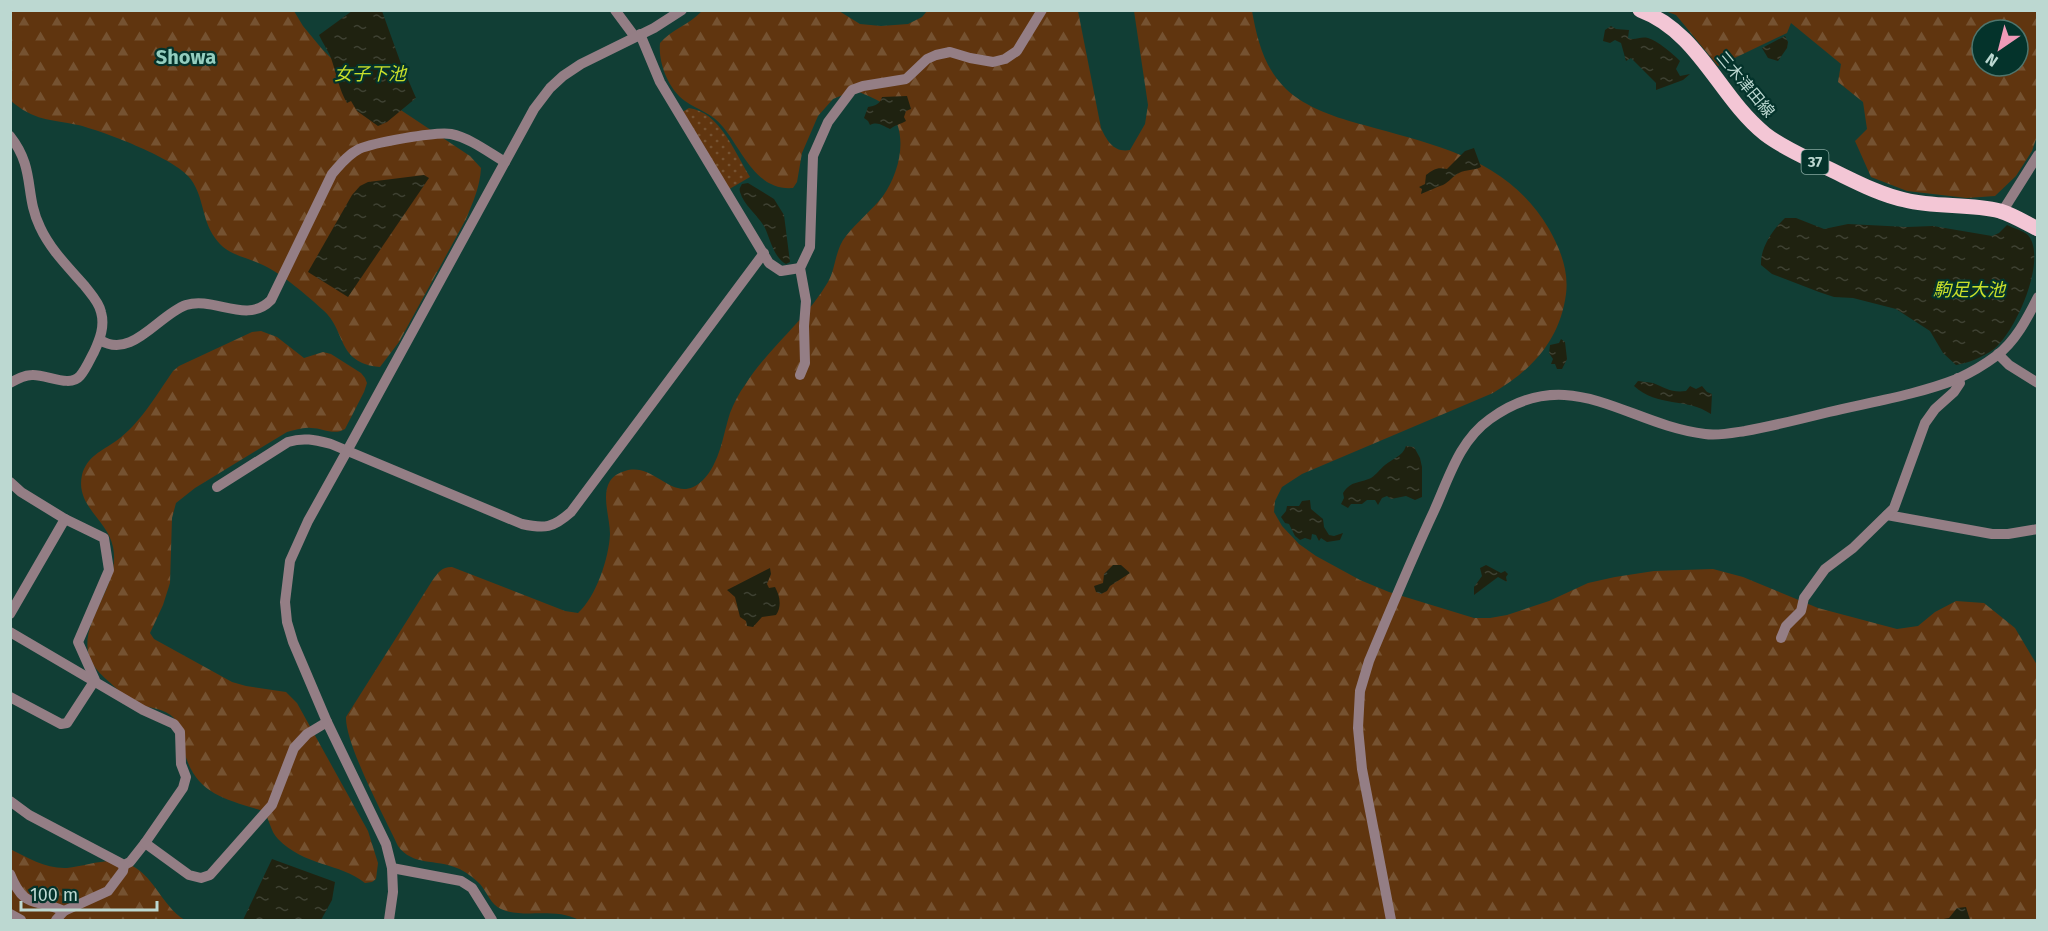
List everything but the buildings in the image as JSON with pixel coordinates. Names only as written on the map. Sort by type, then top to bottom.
[{"type":"main road","name":"三木津田線","points":[[1640,10],[1650,14],[1682,36],[1748,118],[1766,135],[1794,151],[1884,194],[1907,201],[2002,212],[2037,229]]},
{"type":"street","points":[[615,10],[637,36],[660,82],[769,263],[781,271],[800,268]]},
{"type":"street","points":[[389,921],[393,892],[392,868],[386,844],[327,722],[293,642],[287,622],[285,602],[290,561],[298,539],[534,109],[550,88],[563,76],[581,64],[654,28],[682,10]]},
{"type":"street","points":[[800,375],[805,363],[806,301],[800,268],[810,247],[813,156],[828,122],[852,90],[906,79],[927,59],[936,54],[950,52],[993,62],[1005,59],[1017,51],[1042,10]]},
{"type":"street","points":[[100,340],[108,345],[126,344],[186,305],[257,310],[266,305],[271,300],[332,174],[345,159],[360,148],[431,133],[450,134],[466,139],[505,162]]},
{"type":"street","points":[[10,136],[24,158],[28,170],[33,208],[39,226],[50,244],[94,298],[101,312],[103,329],[100,340],[79,378],[72,381],[32,375],[10,383]]},
{"type":"street","points":[[2002,212],[2037,155]]},
{"type":"street","points":[[217,487],[288,442],[300,438],[312,439],[331,444],[522,524],[539,528],[551,526],[571,513],[764,254]]},
{"type":"street","points":[[1391,921],[1362,769],[1358,728],[1360,691],[1369,661],[1449,474],[1472,435],[1506,408],[1529,398],[1553,394],[1580,396],[1680,430],[1707,435],[1770,426],[1921,390],[1958,378],[1998,354],[2025,322],[2037,297]]},
{"type":"street","points":[[1998,354],[2009,365],[2037,383]]},
{"type":"street","points":[[1780,638],[1786,626],[1802,611],[1807,593],[1825,569],[1853,548],[1894,508],[1925,423],[1935,409],[1954,392],[1960,383],[1958,378]]},
{"type":"street","points":[[10,482],[21,492],[65,519],[104,538],[110,570],[78,642],[95,680]]},
{"type":"street","points":[[1887,515],[1992,534],[2037,529]]},
{"type":"street","points":[[10,614],[65,519]]},
{"type":"street","points":[[10,632],[143,710],[174,724],[180,732],[181,764],[186,777],[183,788],[145,843],[130,862],[123,866]]},
{"type":"street","points":[[10,697],[61,724],[67,723],[95,680]]},
{"type":"street","points":[[145,843],[189,875],[201,878],[210,875],[272,805],[294,748],[307,734],[327,722]]},
{"type":"street","points":[[10,801],[123,866]]},
{"type":"street","points":[[56,921],[64,911],[108,891],[123,871],[123,866]]},
{"type":"street","points":[[392,868],[462,881],[472,888],[492,921]]},
{"type":"street","points":[[10,874],[20,894],[29,902],[51,905],[64,911]]},
{"type":"street","points":[[10,914],[21,921]]},
{"type":"green space","points":[[10,11],[294,11],[322,49],[348,75],[470,156],[481,168],[478,188],[466,219],[399,342],[380,367],[366,364],[349,353],[331,318],[295,286],[272,270],[225,249],[210,231],[193,183],[179,169],[152,153],[119,139],[78,125],[35,116],[11,101]]},
{"type":"green space","points":[[702,11],[839,11],[860,24],[881,26],[908,24],[922,17],[927,11],[1078,11],[1101,128],[1115,148],[1130,150],[1145,124],[1148,105],[1134,11],[1252,11],[1259,42],[1272,72],[1286,89],[1303,102],[1343,119],[1444,148],[1491,170],[1513,186],[1532,205],[1549,229],[1560,252],[1567,285],[1563,311],[1551,339],[1532,364],[1493,393],[1302,474],[1282,487],[1275,501],[1274,512],[1282,526],[1299,544],[1316,556],[1360,580],[1389,592],[1474,618],[1507,615],[1549,601],[1588,583],[1615,577],[1654,571],[1713,569],[1743,577],[1818,608],[1897,629],[1918,626],[1935,612],[1956,601],[1984,603],[2015,628],[2037,665],[2037,920],[579,920],[559,914],[509,912],[498,907],[480,884],[463,871],[449,865],[410,857],[398,846],[376,800],[352,745],[346,717],[432,581],[442,569],[452,567],[565,611],[578,613],[596,587],[607,554],[610,534],[606,493],[610,481],[625,471],[636,470],[646,472],[674,487],[683,489],[693,487],[703,480],[717,457],[730,413],[741,391],[754,372],[819,296],[831,277],[842,241],[883,196],[898,164],[900,140],[894,117],[884,104],[855,90],[833,99],[818,116],[802,153],[797,182],[793,188],[769,183],[760,176],[719,122],[679,96],[665,75],[660,43]]},
{"type":"green space","points":[[1665,11],[2037,11],[2038,133],[2032,151],[2016,176],[1995,196],[1967,198],[1907,191],[1871,177],[1855,141],[1867,129],[1863,102],[1838,82],[1841,64],[1791,23],[1787,33],[1718,66],[1676,15]]},
{"type":"green space","points":[[689,108],[700,111],[718,125],[750,177],[726,191],[679,114]]},
{"type":"green space","points":[[261,331],[277,337],[304,358],[323,352],[331,354],[361,373],[367,383],[364,392],[345,429],[333,432],[305,428],[287,432],[195,488],[176,503],[172,518],[170,583],[150,633],[154,639],[232,682],[286,692],[297,703],[368,831],[378,863],[376,879],[372,882],[365,883],[345,871],[310,860],[288,848],[275,836],[263,811],[223,797],[203,785],[188,763],[179,728],[174,718],[166,712],[129,700],[96,669],[88,652],[90,626],[112,575],[114,561],[110,537],[83,496],[81,486],[84,468],[96,455],[133,426],[179,366],[252,332]]},
{"type":"green space","points":[[10,849],[37,862],[59,868],[104,861],[126,863],[144,874],[170,907],[185,920],[11,920]]},
{"type":"water","name":"女子下池","points":[[352,11],[382,11],[416,98],[387,122],[378,126],[357,111],[351,101],[347,103],[331,58],[319,35]]},
{"type":"water","points":[[1611,26],[1616,29],[1629,30],[1628,38],[1648,38],[1656,42],[1680,61],[1676,69],[1680,76],[1690,74],[1683,80],[1656,90],[1656,83],[1631,58],[1626,61],[1621,43],[1615,40],[1610,43],[1603,41],[1605,30]]},
{"type":"water","points":[[1785,36],[1788,42],[1787,48],[1778,61],[1768,58],[1762,48]]},
{"type":"water","points":[[907,96],[911,109],[906,111],[904,117],[906,121],[890,129],[878,124],[870,125],[864,118],[868,107],[877,104],[882,97]]},
{"type":"water","points":[[1474,148],[1481,167],[1457,174],[1443,185],[1421,194],[1422,189],[1419,187],[1425,184],[1426,175],[1436,169],[1447,169],[1465,151]]},
{"type":"water","points":[[424,175],[429,178],[348,297],[308,272],[352,195],[360,186],[368,182]]},
{"type":"water","points":[[748,183],[774,199],[784,215],[790,262],[786,264],[778,257],[765,228],[742,197],[740,188],[742,184]]},
{"type":"water","name":"駒足大池","points":[[1785,218],[1796,218],[1824,229],[1848,224],[1933,226],[1992,236],[2007,225],[2028,235],[2033,246],[2032,277],[2020,311],[2003,340],[1985,355],[1956,365],[1943,353],[1930,331],[1896,309],[1853,298],[1834,297],[1772,274],[1761,265],[1768,239]]},
{"type":"water","points":[[1561,339],[1565,342],[1567,359],[1562,369],[1557,369],[1555,364],[1551,364],[1553,359],[1549,353],[1550,345],[1559,343]]},
{"type":"water","points":[[1638,381],[1677,391],[1686,391],[1690,386],[1696,389],[1702,386],[1712,394],[1711,414],[1692,406],[1662,400],[1643,393],[1634,386]]},
{"type":"water","points":[[1406,446],[1414,447],[1420,458],[1422,497],[1415,500],[1406,496],[1391,499],[1387,496],[1382,498],[1378,505],[1375,500],[1367,500],[1362,504],[1351,504],[1348,508],[1341,504],[1344,498],[1343,493],[1349,486],[1371,478],[1400,455]]},
{"type":"water","points":[[1310,500],[1311,509],[1323,519],[1324,527],[1329,535],[1343,533],[1340,540],[1327,542],[1321,538],[1319,541],[1316,535],[1312,534],[1311,540],[1305,538],[1300,540],[1295,536],[1289,524],[1285,523],[1281,517],[1287,506],[1299,506],[1302,501]]},
{"type":"water","points":[[1113,565],[1121,565],[1130,573],[1110,586],[1107,591],[1101,594],[1096,592],[1094,586],[1103,583],[1104,574]]},
{"type":"water","points":[[1486,565],[1501,573],[1505,571],[1508,574],[1507,582],[1498,577],[1474,595],[1474,587],[1482,576],[1480,568]]},
{"type":"water","points":[[770,568],[771,574],[767,584],[769,588],[775,587],[778,594],[780,605],[778,612],[776,615],[762,617],[753,627],[747,626],[746,621],[740,617],[735,597],[727,590]]},
{"type":"water","points":[[272,859],[335,882],[332,900],[321,920],[243,920]]},
{"type":"water","points":[[1966,907],[1970,920],[1938,920],[1949,918],[1957,908]]},
{"type":"district","name":"Showa","points":[[186,57]]}]
